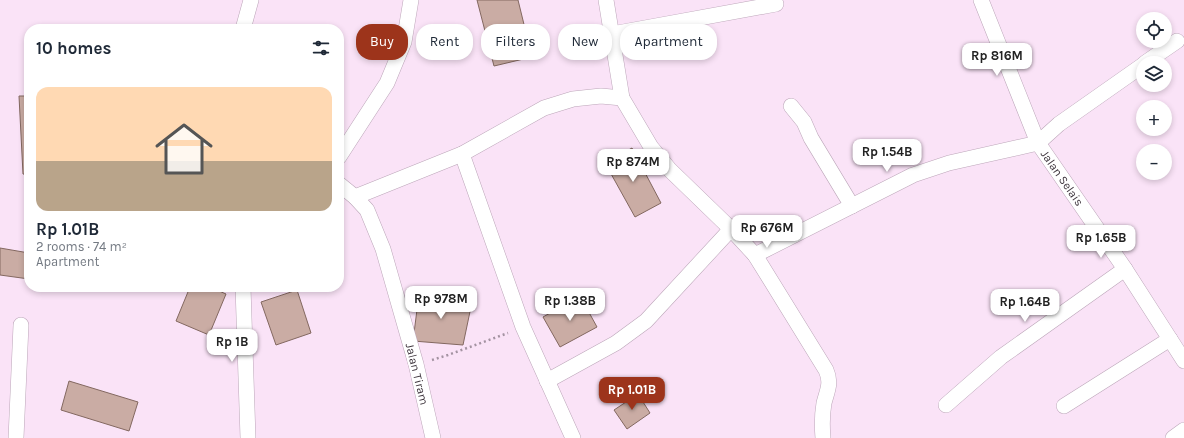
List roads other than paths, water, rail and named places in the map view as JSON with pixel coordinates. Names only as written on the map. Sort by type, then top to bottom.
[{"type":"street","points":[[244,24],[251,0]]},
{"type":"street","points":[[344,148],[387,84],[404,42],[411,0]]},
{"type":"street","points":[[606,0],[610,24]]},
{"type":"street","name":"Jalan Selais","points":[[981,0],[1038,143],[1125,269],[1184,361]]},
{"type":"street","points":[[776,4],[612,34],[622,98],[651,147],[670,170],[731,229],[755,255],[829,376],[830,384],[824,403],[822,438]]},
{"type":"street","points":[[1155,56],[1177,41]]},
{"type":"street","points":[[755,255],[913,175],[949,164],[1038,143],[1059,124],[1136,70]]},
{"type":"street","points":[[356,196],[462,154],[544,108],[573,99],[601,96],[622,98]]},
{"type":"street","points":[[791,106],[804,122],[811,138],[852,206]]},
{"type":"street","points":[[462,154],[523,327],[573,438]]},
{"type":"street","name":"Jalan Tiram","points":[[344,188],[356,196],[367,210],[383,249],[416,364],[433,438]]},
{"type":"street","points":[[547,381],[616,343],[646,321],[731,229]]},
{"type":"street","points":[[946,404],[1001,357],[1125,269]]},
{"type":"street","points":[[243,292],[248,438]]},
{"type":"street","points":[[16,438],[22,325]]},
{"type":"street","points":[[1064,406],[1170,339]]},
{"type":"street","points":[[1173,438],[1184,430]]}]
